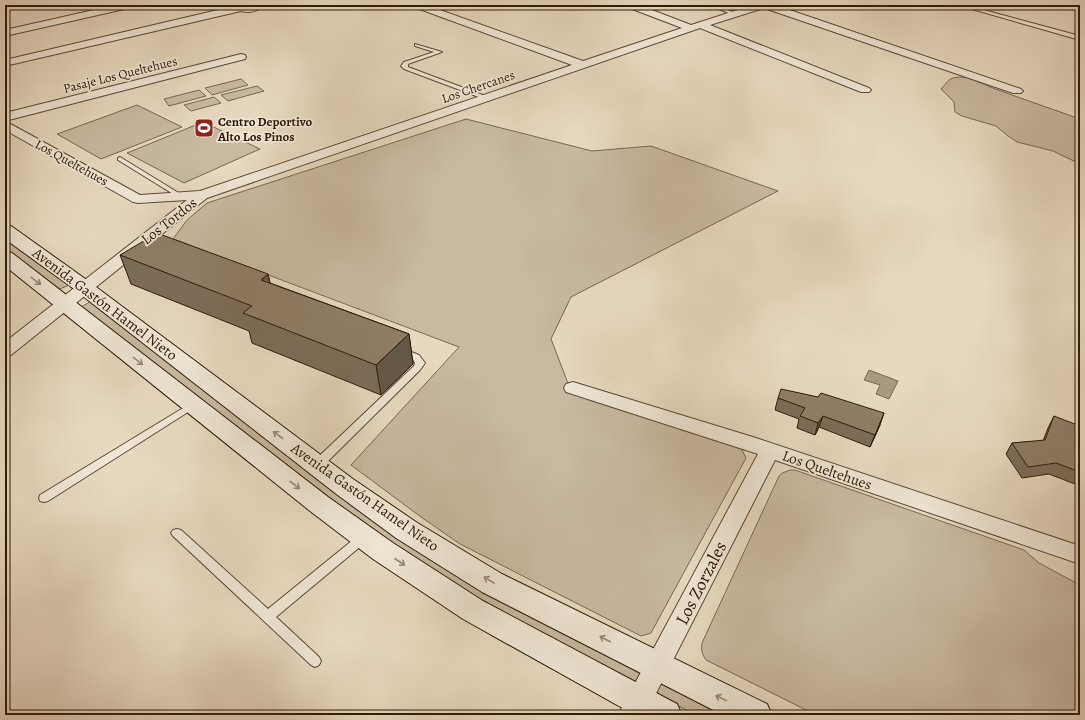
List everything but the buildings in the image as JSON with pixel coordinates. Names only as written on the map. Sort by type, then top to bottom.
[{"type":"main road","name":"Avenida Gastón Hamel Nieto","points":[[5,230],[84,287],[406,530],[492,582],[756,715]]},
{"type":"main road","name":"Avenida Gastón Hamel Nieto","points":[[5,258],[364,537],[473,610],[635,708],[666,715]]},
{"type":"street","points":[[5,33],[129,5]]},
{"type":"street","points":[[5,63],[243,7],[254,8],[258,5]]},
{"type":"street","points":[[417,5],[583,65]]},
{"type":"street","points":[[630,5],[696,26],[865,90]]},
{"type":"street","name":"Los Chercanes","points":[[202,195],[696,26],[763,5]]},
{"type":"street","points":[[766,5],[1017,91]]},
{"type":"street","name":"Pasaje Los Queltehues","points":[[5,117],[241,57]]},
{"type":"street","name":"Los Queltehues","points":[[5,125],[138,199],[167,222]]},
{"type":"street","points":[[138,199],[202,195]]},
{"type":"street","name":"Los Tordos","points":[[5,351],[202,195]]},
{"type":"street","name":"Los Queltehues","points":[[573,388],[770,450],[1080,555]]},
{"type":"street","name":"Los Zorzales","points":[[635,708],[770,450]]},
{"type":"lane","points":[[5,6],[11,5]]},
{"type":"lane","points":[[712,5],[735,14]]},
{"type":"lane","points":[[960,5],[1080,38]]},
{"type":"lane","points":[[417,45],[439,52],[406,63],[404,66],[406,68],[486,98]]},
{"type":"lane","points":[[120,159],[180,196]]},
{"type":"lane","points":[[318,465],[417,368],[420,363],[416,357],[395,348]]},
{"type":"lane","points":[[44,498],[193,405]]},
{"type":"lane","points":[[177,533],[315,662]]},
{"type":"lane","points":[[267,617],[364,537]]},
{"type":"shaded area","points":[[960,77],[970,78],[995,89],[1080,119],[1080,164],[1053,151],[1017,142],[996,126],[962,116],[955,112],[954,102],[941,89],[950,79]]},
{"type":"shaded area","points":[[241,79],[248,85],[212,95],[205,88]]},
{"type":"shaded area","points":[[257,86],[264,91],[228,101],[221,95]]},
{"type":"shaded area","points":[[199,90],[206,96],[169,106],[164,99]]},
{"type":"shaded area","points":[[214,97],[221,103],[191,111],[184,105]]},
{"type":"shaded area","points":[[137,105],[182,127],[101,159],[57,134]]},
{"type":"shaded area","points":[[466,119],[592,151],[651,146],[778,191],[571,297],[551,339],[571,391],[741,448],[746,458],[651,633],[641,636],[460,544],[351,465],[459,347],[173,239],[187,220],[207,203]]},
{"type":"shaded area","points":[[203,122],[260,149],[184,183],[127,153]]},
{"type":"shaded area","points":[[5,237],[69,285],[60,289],[5,249]]},
{"type":"shaded area","points":[[90,302],[377,521],[726,715],[696,715],[610,671],[475,597],[371,529],[81,307]]},
{"type":"shaded area","points":[[869,370],[898,381],[889,399],[876,394],[880,385],[864,380]]},
{"type":"shaded area","points":[[790,470],[795,470],[1024,550],[1039,563],[1080,585],[1080,715],[816,715],[706,660],[702,652],[702,643],[779,476]]},
{"type":"place","name":"Centro Deportivo Alto Los Pinos","points":[[204,128]]}]
